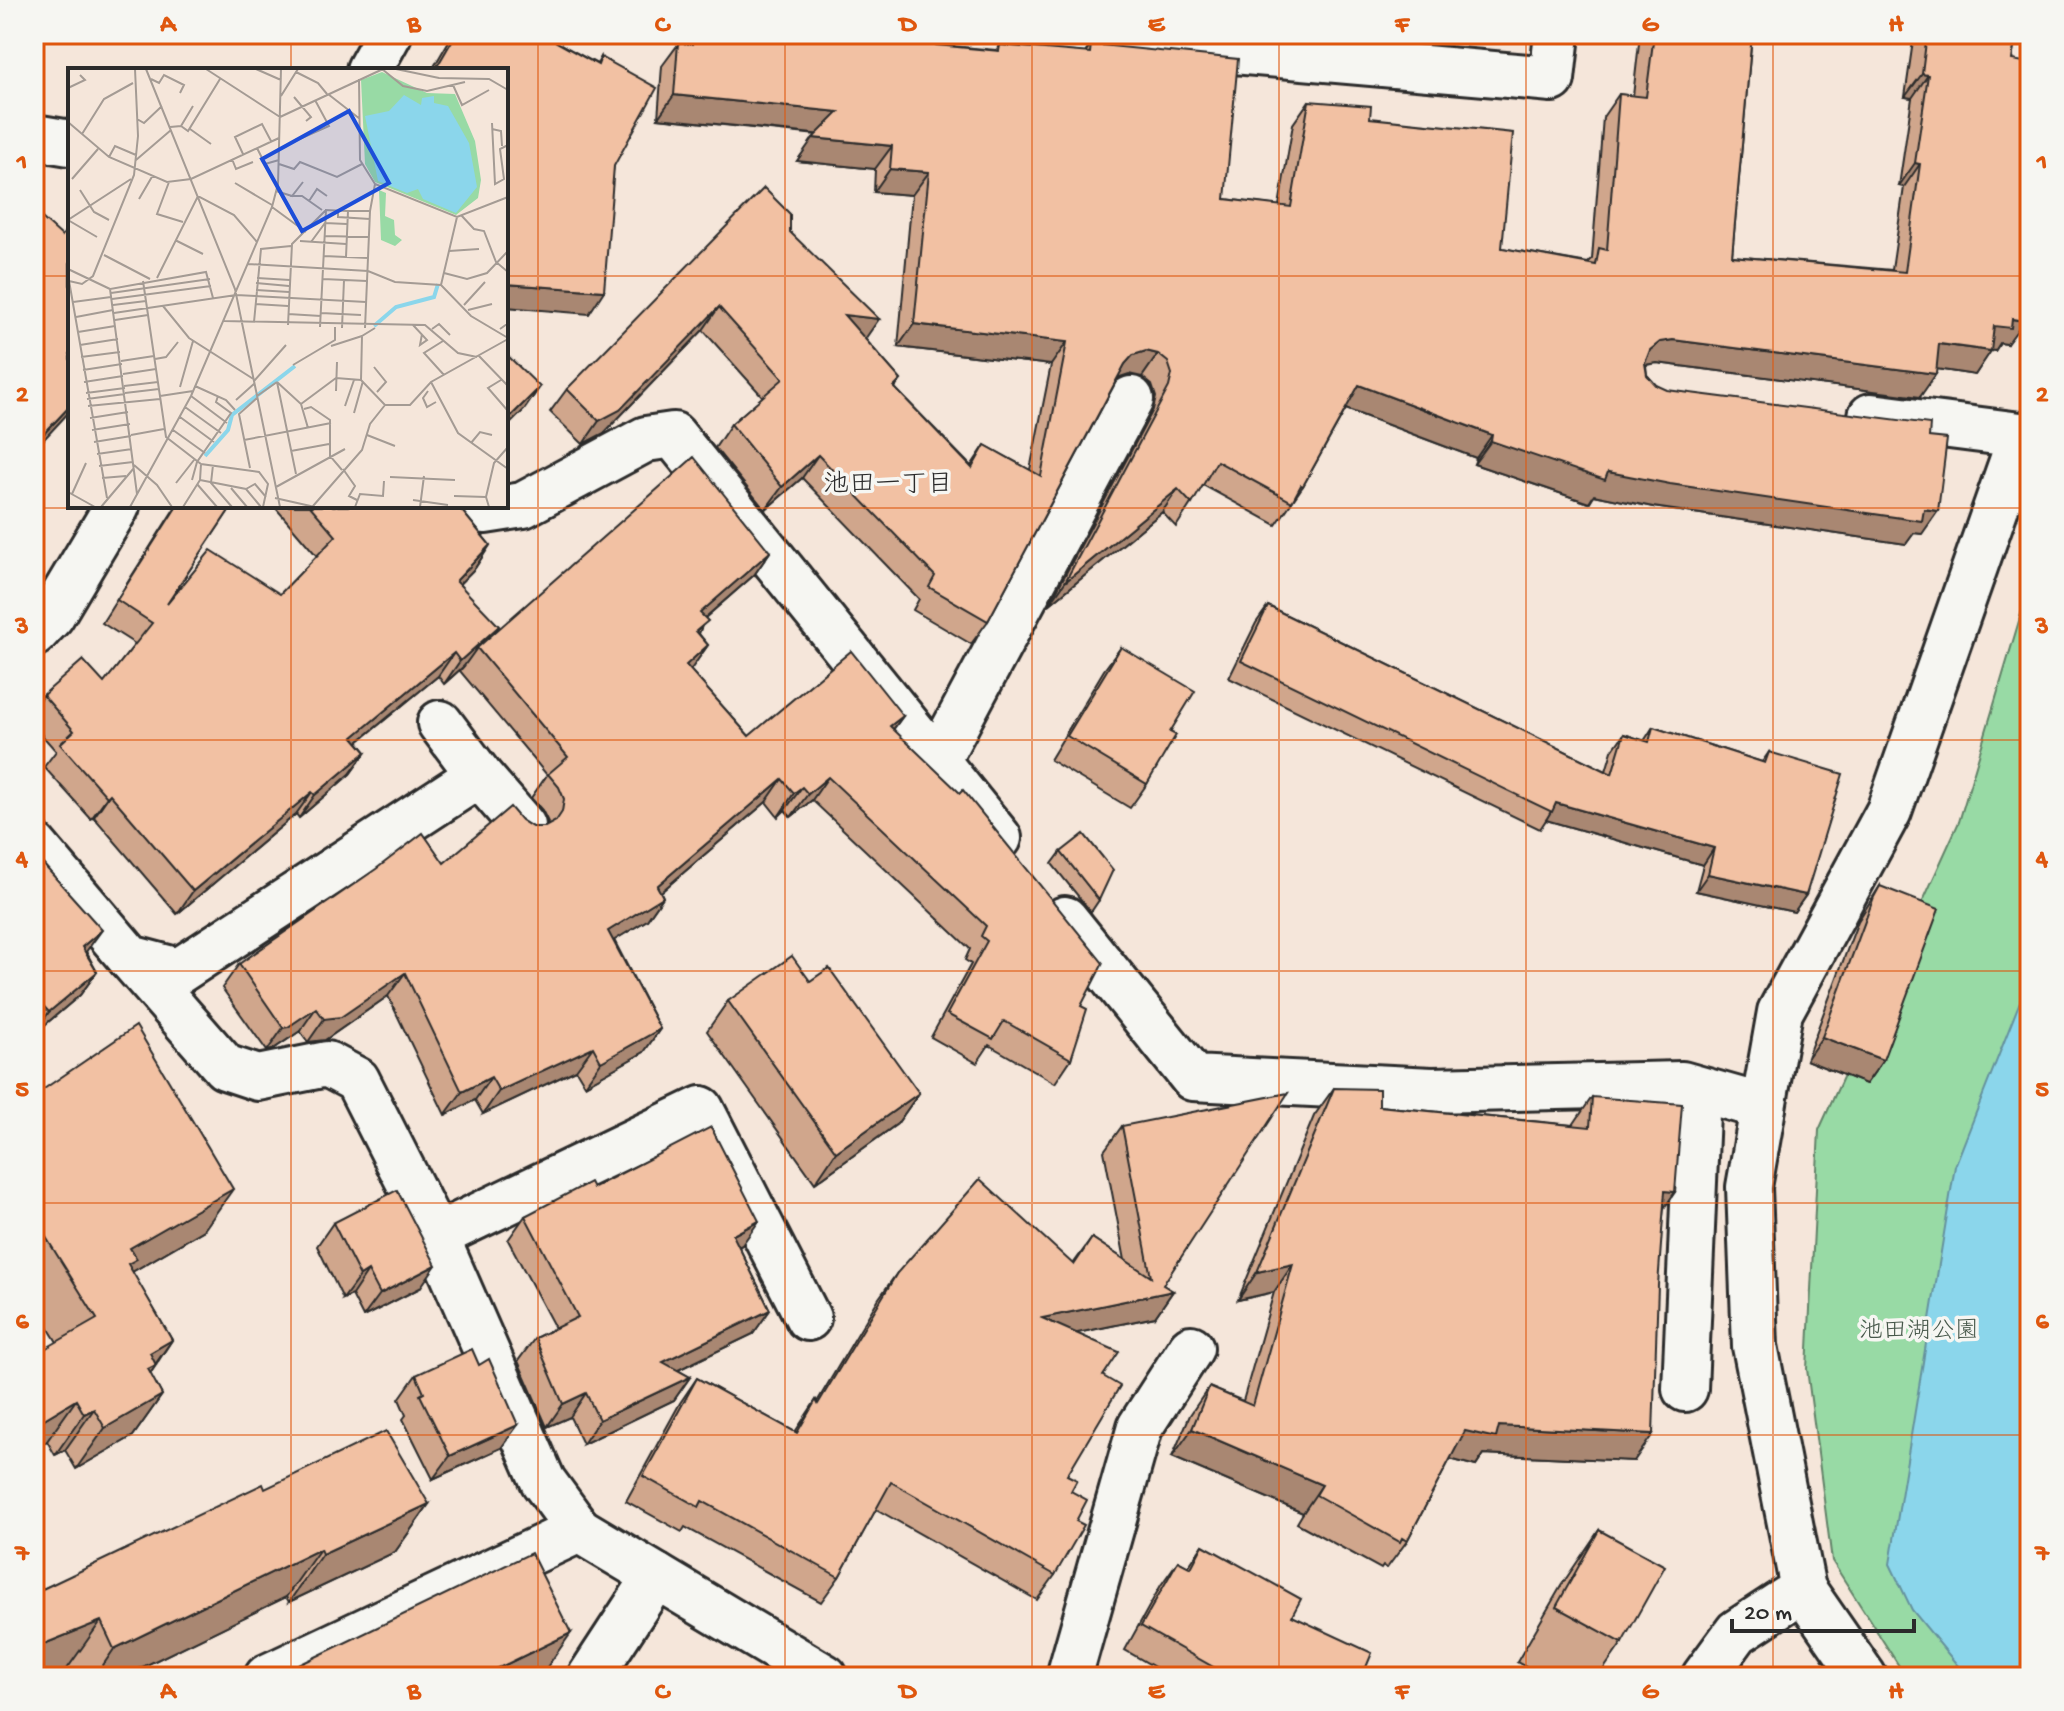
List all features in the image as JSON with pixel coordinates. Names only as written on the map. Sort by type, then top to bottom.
[{"type":"street","points":[[370,68],[389,34]]},
{"type":"street","points":[[1038,34],[1552,79],[1557,34]]},
{"type":"street","points":[[34,137],[68,143]]},
{"type":"street","points":[[937,761],[1131,399]]},
{"type":"street","points":[[1825,410],[2029,435]]},
{"type":"street","points":[[508,507],[523,505],[646,439],[673,435],[1193,1078],[1432,1090],[1682,1084],[1763,1107]]},
{"type":"street","points":[[1864,1677],[1803,1589],[1755,1346],[1749,1187],[1780,1012],[1889,811],[2015,453],[2029,435]]},
{"type":"street","points":[[35,631],[52,615],[116,508]]},
{"type":"street","points":[[482,508],[485,511],[504,508]]},
{"type":"street","points":[[440,723],[523,826]]},
{"type":"street","points":[[130,958],[179,971],[479,775]]},
{"type":"street","points":[[34,845],[225,1067],[258,1078],[327,1064],[357,1080],[436,1236],[543,1481],[579,1530],[825,1677]]},
{"type":"street","points":[[1685,1389],[1698,1090]]},
{"type":"street","points":[[436,1236],[701,1109],[808,1318]]},
{"type":"street","points":[[1069,1677],[1140,1427],[1191,1348]]},
{"type":"street","points":[[267,1677],[579,1530]]},
{"type":"street","points":[[590,1677],[656,1576]]},
{"type":"street","points":[[1704,1677],[1737,1632],[1803,1589]]},
{"type":"green space","name":"池田湖公園","points":[[2030,584],[2030,1677],[1906,1677],[1832,1561],[1807,1369],[1819,1130],[1959,822]]},
{"type":"water","points":[[2030,976],[2030,1677],[1967,1677],[1912,1610],[1890,1564],[1955,1166]]},
{"type":"building","points":[[456,34],[509,34],[517,39],[520,34],[542,34],[598,65],[601,57],[657,88],[614,166],[604,291],[508,284],[508,68],[436,68]]},
{"type":"building","points":[[693,34],[818,34],[999,51],[1000,45],[1090,53],[1091,44],[1238,59],[1225,199],[1291,207],[1309,101],[1371,106],[1370,118],[1513,133],[1502,248],[1596,265],[1599,248],[1607,250],[1619,94],[1646,97],[1654,34],[1752,34],[1732,256],[1905,272],[1920,164],[1915,163],[1928,75],[1922,74],[1927,34],[2016,34],[2012,60],[2030,63],[2030,278],[2024,321],[2012,319],[2011,328],[1994,326],[1991,351],[1939,344],[1936,374],[1673,340],[1660,342],[1650,350],[1645,363],[1647,375],[1656,385],[1667,390],[1930,424],[1929,437],[1947,439],[1938,511],[1924,509],[1922,521],[1608,472],[1605,480],[1491,441],[1492,435],[1359,385],[1292,502],[1217,461],[1192,504],[1178,489],[1065,582],[1169,387],[1172,374],[1168,362],[1158,354],[1146,351],[1133,355],[1125,364],[988,621],[929,587],[935,576],[818,455],[782,487],[731,424],[783,379],[719,307],[620,410],[599,421],[567,389],[764,188],[790,214],[790,232],[879,319],[844,315],[901,380],[894,387],[972,468],[985,445],[1041,476],[1067,342],[914,324],[929,172],[890,169],[892,146],[813,138],[839,112],[674,95],[678,43],[692,44]]},
{"type":"building","points":[[34,211],[62,236],[68,227],[68,408],[34,444]]},
{"type":"building","points":[[508,356],[540,387],[508,419]]},
{"type":"building","points":[[694,457],[770,552],[700,613],[708,621],[696,631],[708,645],[686,665],[749,736],[851,651],[903,716],[890,726],[960,793],[963,790],[1103,963],[1081,1006],[1087,1009],[1071,1059],[1004,1021],[993,1039],[947,1014],[987,941],[981,936],[986,926],[828,777],[808,794],[802,787],[794,793],[782,779],[657,886],[663,897],[608,931],[660,1029],[601,1062],[593,1047],[499,1091],[491,1077],[462,1092],[405,973],[341,1017],[324,1019],[316,1008],[283,1028],[239,964],[423,833],[444,863],[510,807],[532,827],[545,827],[556,821],[562,812],[564,799],[548,774],[568,757],[477,648]]},
{"type":"building","points":[[176,508],[231,508],[167,604],[211,550],[280,594],[336,536],[312,508],[460,508],[490,545],[456,581],[499,626],[460,661],[454,653],[353,737],[366,752],[315,795],[312,792],[193,891],[110,794],[107,797],[60,744],[74,731],[43,695],[83,660],[104,683],[152,623],[117,600]]},
{"type":"building","points":[[1268,606],[1612,774],[1624,734],[1649,742],[1653,727],[1765,763],[1769,752],[1843,774],[1806,895],[1708,874],[1714,848],[1556,803],[1552,812],[1241,661]]},
{"type":"building","points":[[1121,647],[1195,691],[1170,732],[1176,735],[1147,784],[1067,736]]},
{"type":"building","points":[[1084,834],[1113,870],[1099,900],[1061,852]]},
{"type":"building","points":[[34,854],[102,930],[82,947],[97,972],[49,1012],[34,996]]},
{"type":"building","points":[[1880,886],[1939,909],[1883,1060],[1822,1037]]},
{"type":"building","points":[[792,956],[810,981],[829,968],[919,1093],[836,1152],[728,1001]]},
{"type":"building","points":[[136,1026],[233,1189],[130,1248],[137,1259],[128,1264],[172,1340],[150,1353],[156,1365],[148,1369],[162,1395],[105,1428],[94,1409],[84,1414],[76,1400],[34,1425],[34,1355],[97,1319],[34,1218],[34,1088],[38,1093]]},
{"type":"building","points":[[1334,1088],[1379,1089],[1379,1106],[1590,1127],[1592,1097],[1682,1104],[1675,1192],[1665,1191],[1653,1434],[1499,1426],[1496,1438],[1465,1431],[1407,1541],[1402,1538],[1400,1542],[1316,1495],[1322,1485],[1192,1429],[1209,1387],[1253,1406],[1293,1264],[1257,1272]]},
{"type":"building","points":[[1288,1093],[1163,1285],[1173,1291],[1042,1318],[1119,1352],[1103,1376],[1120,1386],[1067,1475],[1077,1480],[1071,1491],[1087,1500],[1076,1521],[1084,1525],[1055,1575],[891,1482],[839,1577],[702,1501],[699,1507],[643,1476],[697,1378],[797,1433],[816,1400],[818,1404],[897,1273],[980,1179],[1074,1265],[1092,1238],[1151,1277],[1122,1126]]},
{"type":"building","points":[[711,1127],[759,1221],[733,1235],[770,1310],[663,1362],[690,1377],[599,1420],[586,1393],[563,1404],[535,1338],[578,1317],[525,1216],[590,1182],[593,1188]]},
{"type":"building","points":[[397,1190],[436,1265],[380,1294],[368,1271],[360,1276],[333,1223]]},
{"type":"building","points":[[472,1349],[479,1365],[489,1359],[518,1425],[450,1456],[420,1395],[424,1393],[416,1375]]},
{"type":"building","points":[[386,1431],[429,1504],[322,1554],[320,1549],[114,1649],[101,1621],[34,1648],[34,1593],[263,1484],[265,1489]]},
{"type":"building","points":[[1599,1530],[1665,1566],[1622,1643],[1556,1607]]},
{"type":"building","points":[[1203,1545],[1301,1599],[1292,1616],[1372,1653],[1362,1677],[1231,1677],[1141,1626],[1178,1561],[1191,1568]]},
{"type":"building","points":[[531,1553],[571,1633],[480,1677],[274,1677]]},
{"type":"building","points":[[1506,1671],[1518,1677],[1502,1677]]},
{"type":"district","name":"池田一丁目","points":[[888,486]]}]
